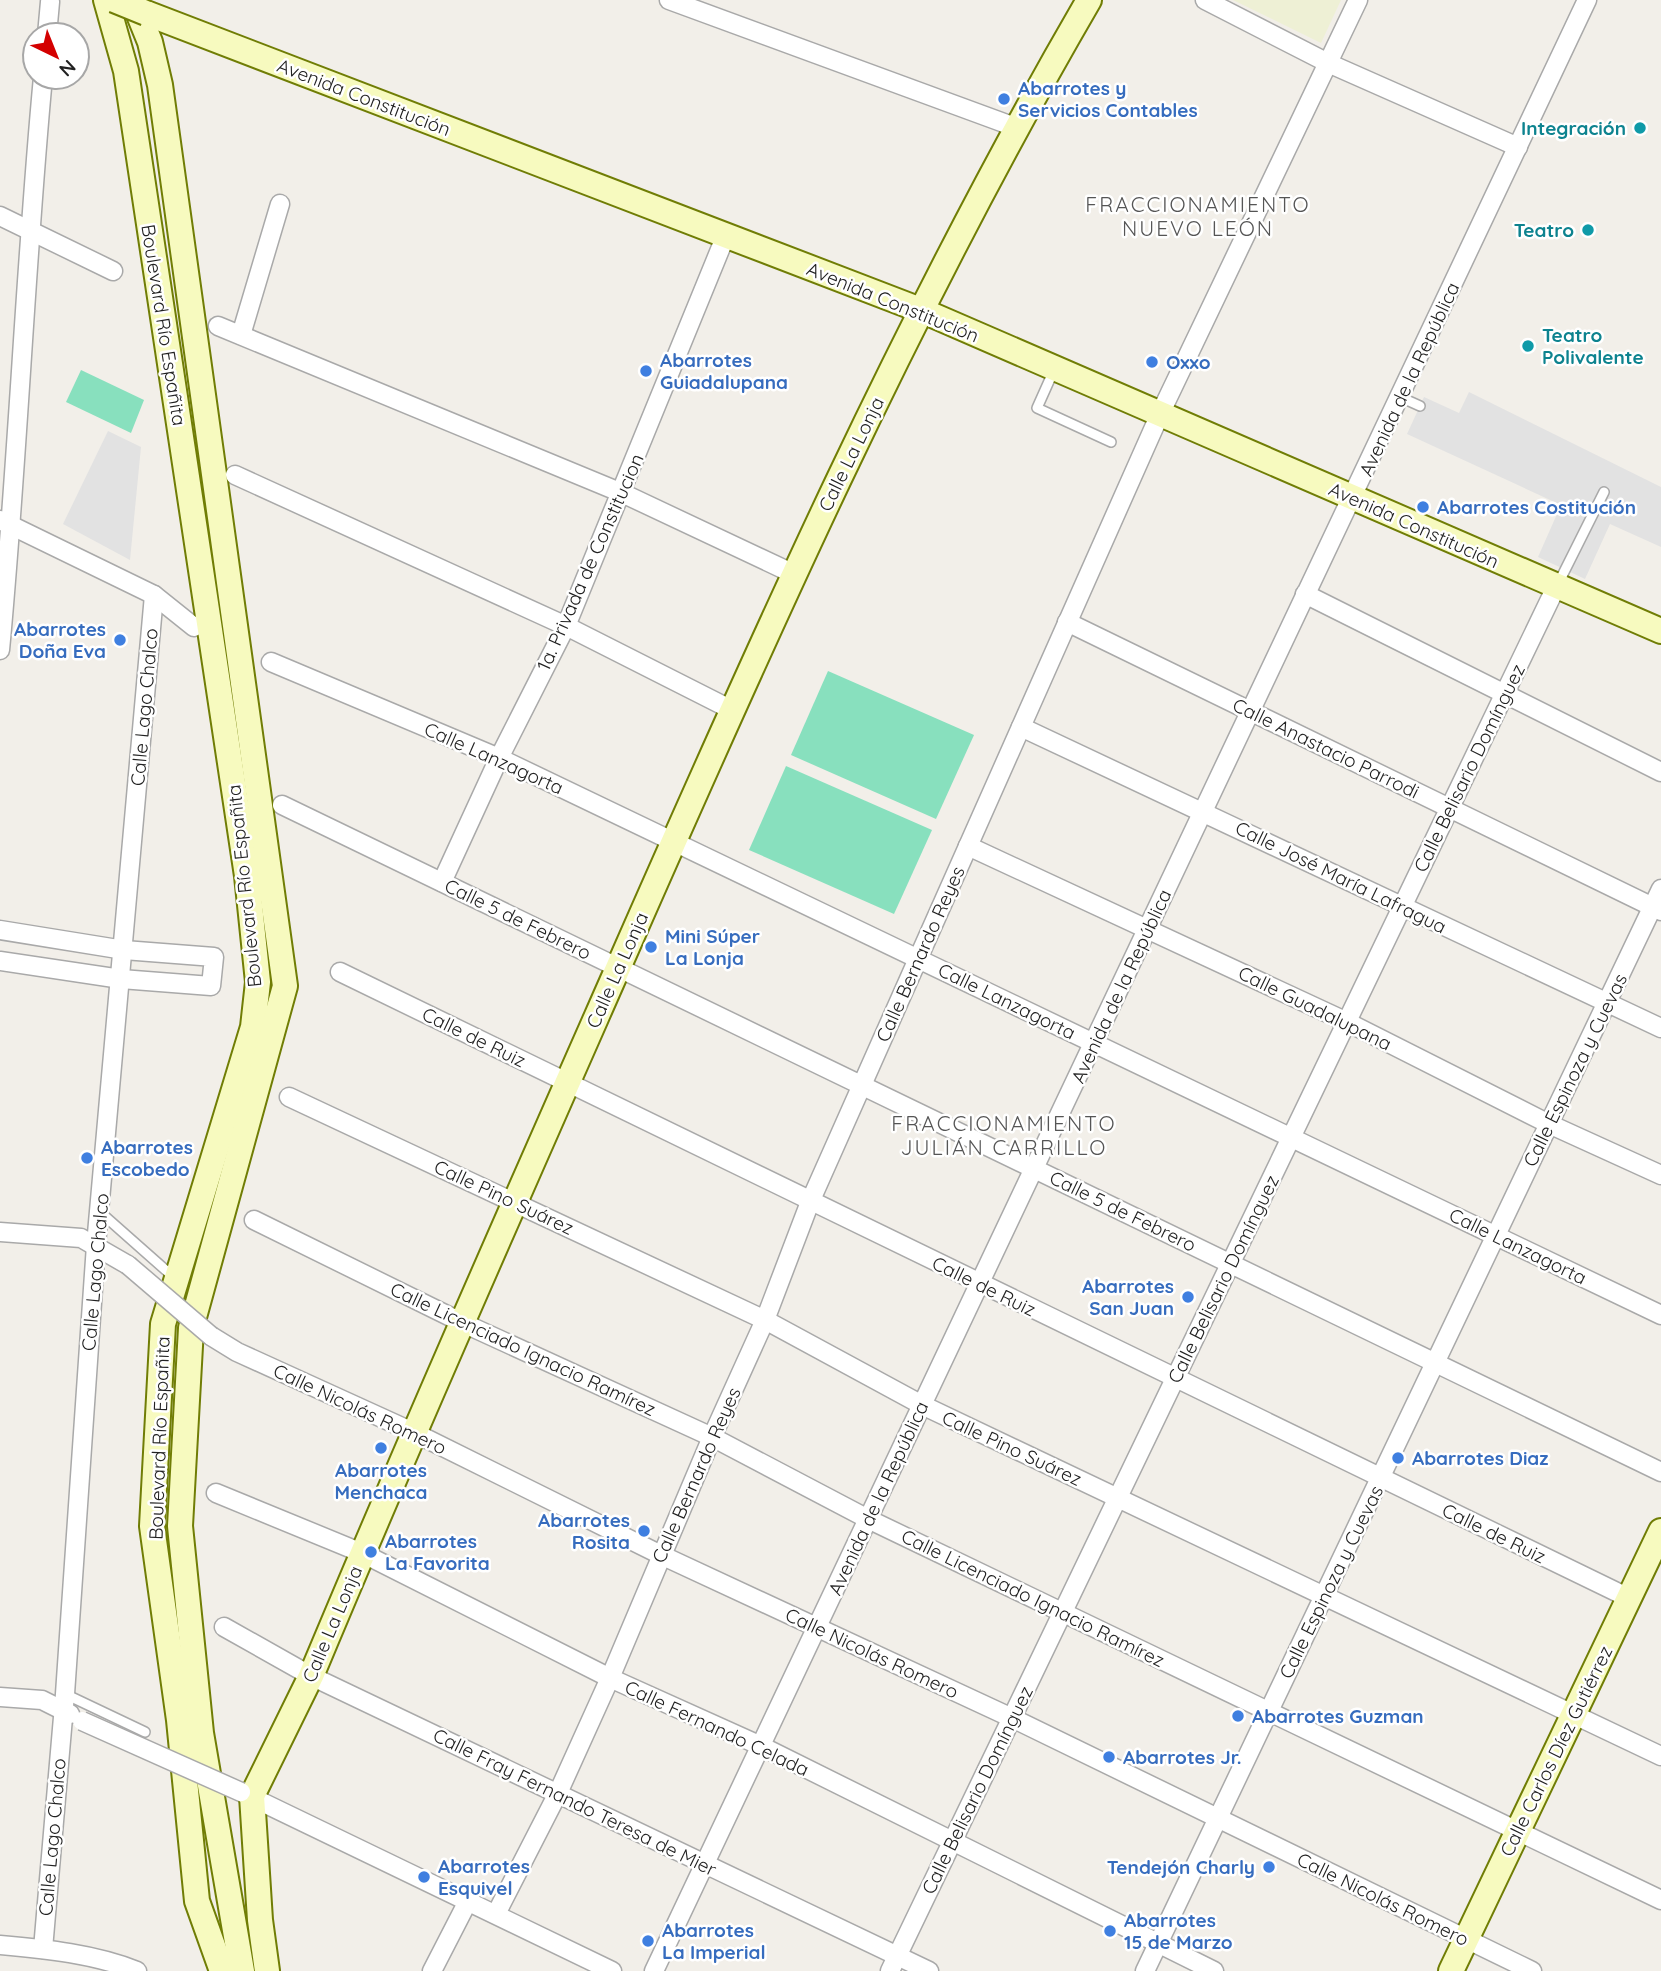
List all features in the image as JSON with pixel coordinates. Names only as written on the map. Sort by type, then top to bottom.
[{"type":"main road","name":"Boulevard Río Españita","points":[[106,0],[126,71],[247,876],[258,982],[253,1027],[163,1324],[152,1526],[179,1720],[197,1901],[222,1971]]},
{"type":"main road","name":"Avenida Constitución","points":[[114,0],[140,6],[923,311],[1661,631]]},
{"type":"main road","name":"Calle La Lonja","points":[[267,1971],[247,1794],[311,1676],[362,1553],[673,841],[843,467],[1015,127],[1089,0]]},
{"type":"main road","name":"Boulevard Río Españita","points":[[140,6],[160,85],[285,986],[191,1328],[180,1526],[201,1733],[242,1971]]},
{"type":"main road","name":"Calle Carlos Díez Gutiérrez","points":[[1451,1971],[1661,1531]]},
{"type":"main road","points":[[197,1901],[192,1928],[206,1971]]},
{"type":"street","points":[[669,0],[1015,127]]},
{"type":"street","points":[[1205,0],[1328,63],[1518,147]]},
{"type":"street","name":"Calle Bernardo Reyes","points":[[496,1914],[558,1793],[610,1678],[712,1437],[765,1320],[810,1202],[1160,414],[1358,0]]},
{"type":"street","name":"Avenida de la República","points":[[654,1971],[1587,0]]},
{"type":"street","points":[[48,21],[50,2]]},
{"type":"street","points":[[0,650],[6,523],[42,91]]},
{"type":"street","points":[[241,335],[280,204]]},
{"type":"street","points":[[0,216],[113,271]]},
{"type":"street","name":"1a. Privada de Constitucion","points":[[442,882],[499,758],[566,626],[726,235]]},
{"type":"street","points":[[218,326],[622,493],[794,574]]},
{"type":"street","points":[[235,475],[566,626],[732,710]]},
{"type":"street","points":[[6,523],[154,595],[194,627]]},
{"type":"street","name":"Calle Belisario Domínguez","points":[[894,1963],[1556,587]]},
{"type":"street","points":[[1306,594],[1661,772]]},
{"type":"street","name":"Calle Lago Chalco","points":[[43,1949],[64,1702],[96,1245],[154,595]]},
{"type":"street","name":"Calle Anastacio Parrodi","points":[[1067,622],[1657,909]]},
{"type":"street","name":"Calle Lanzagorta","points":[[271,662],[499,758],[1661,1315]]},
{"type":"street","name":"Calle José María Lafragua","points":[[1021,727],[1661,1028]]},
{"type":"street","name":"Calle 5 de Febrero","points":[[282,805],[1661,1472]]},
{"type":"street","name":"Calle Guadalupana","points":[[968,846],[1347,1022],[1549,1124],[1661,1175]]},
{"type":"street","name":"Calle Espinoza y Cuevas","points":[[1145,1971],[1606,1003],[1657,909],[1661,889]]},
{"type":"street","points":[[0,930],[124,950],[214,957],[211,986],[121,979],[0,961]]},
{"type":"street","name":"Calle de Ruiz","points":[[340,972],[1629,1598]]},
{"type":"street","name":"Calle Pino Suárez","points":[[289,1097],[765,1320],[922,1405],[1661,1756]]},
{"type":"street","name":"Calle Licenciado Ignacio Ramírez","points":[[254,1220],[463,1323],[712,1437],[868,1519],[1661,1900]]},
{"type":"street","name":"Calle Nicolás Romero","points":[[0,1232],[80,1238],[96,1245],[128,1265],[211,1336],[237,1352],[415,1433],[661,1555],[1012,1718],[1532,1971]]},
{"type":"street","name":"Calle Fernando Celada","points":[[216,1493],[362,1553],[610,1678],[761,1746],[1214,1971]]},
{"type":"street","name":"Calle Fray Fernando Teresa de Mier","points":[[224,1627],[311,1676],[704,1863],[894,1963],[929,1971]]},
{"type":"street","points":[[0,1697],[64,1702],[82,1721],[247,1794],[612,1971]]},
{"type":"street","points":[[440,1966],[468,1901]]},
{"type":"street","points":[[0,1945],[43,1949],[119,1964],[138,1971]]},
{"type":"lane","points":[[1054,370],[1037,408],[1111,442]]},
{"type":"lane","points":[[1400,397],[1420,406]]},
{"type":"lane","points":[[1556,587],[1604,492]]},
{"type":"lane","points":[[100,1212],[169,1273]]},
{"type":"lane","points":[[64,1702],[145,1732]]},
{"type":"green space","points":[[1233,0],[1341,0],[1321,43]]},
{"type":"green space","points":[[81,370],[144,400],[131,433],[66,402]]},
{"type":"green space","points":[[828,671],[974,735],[936,819],[791,755]]},
{"type":"green space","points":[[786,766],[932,830],[894,914],[749,850]]},
{"type":"shaded area","points":[[1469,392],[1661,487],[1661,547],[1610,524],[1585,579],[1538,557],[1561,505],[1407,434],[1424,397],[1459,413]]},
{"type":"shaded area","points":[[108,431],[141,447],[130,560],[63,524]]},
{"type":"place","name":"Abarrotes y Servicios Contables","points":[[1004,99]]},
{"type":"place","name":"Integración","points":[[1640,128]]},
{"type":"place","name":"Teatro","points":[[1588,230]]},
{"type":"place","name":"Teatro Polivalente","points":[[1528,346]]},
{"type":"place","name":"Oxxo","points":[[1152,362]]},
{"type":"place","name":"Abarrotes Guiadalupana","points":[[646,371]]},
{"type":"place","name":"Abarrotes Costitución","points":[[1423,507]]},
{"type":"place","name":"Abarrotes Doña Eva","points":[[120,640]]},
{"type":"place","name":"Mini Súper La Lonja","points":[[651,947]]},
{"type":"place","name":"Abarrotes Escobedo","points":[[87,1158]]},
{"type":"place","name":"Abarrotes San Juan","points":[[1188,1297]]},
{"type":"place","name":"Abarrotes Menchaca","points":[[381,1448]]},
{"type":"place","name":"Abarrotes Diaz","points":[[1398,1458]]},
{"type":"place","name":"Abarrotes Rosita","points":[[644,1531]]},
{"type":"place","name":"Abarrotes La Favorita","points":[[371,1552]]},
{"type":"place","name":"Abarrotes Guzman","points":[[1238,1716]]},
{"type":"place","name":"Abarrotes Jr.","points":[[1109,1757]]},
{"type":"place","name":"Tendejón Charly","points":[[1269,1867]]},
{"type":"place","name":"Abarrotes Esquivel","points":[[424,1877]]},
{"type":"place","name":"Abarrotes 15 de Marzo","points":[[1110,1931]]},
{"type":"place","name":"Abarrotes La Imperial","points":[[648,1941]]},
{"type":"district","name":"FRACCIONAMIENTO NUEVO LEÓN","points":[[1198,216]]},
{"type":"district","name":"FRACCIONAMIENTO JULIÁN CARRILLO","points":[[1004,1135]]}]
